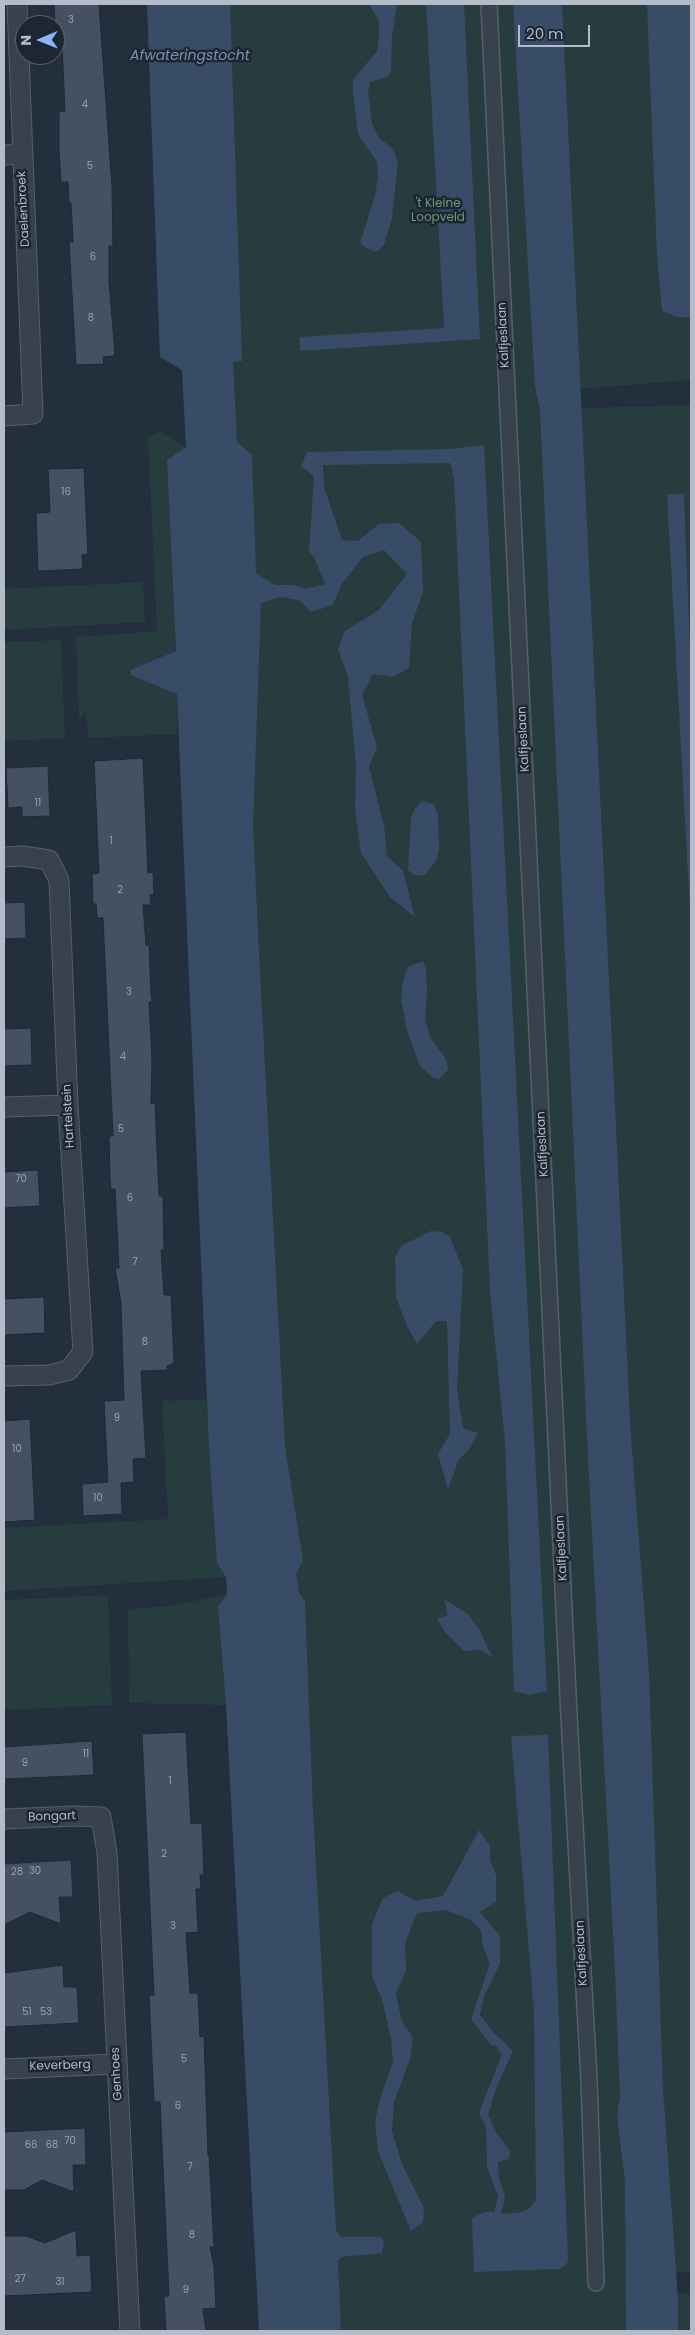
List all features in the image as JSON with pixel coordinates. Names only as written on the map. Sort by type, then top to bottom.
[{"type":"street","name":"Daelenbroek","points":[[4,416],[33,414],[13,154],[17,4]]},
{"type":"street","name":"Kalfjeslaan","points":[[489,4],[569,1716],[589,2080],[596,2284]]},
{"type":"street","name":"Hartelstein","points":[[4,857],[23,856],[49,860],[59,880],[68,1105],[83,1352],[69,1370],[49,1375],[4,1376]]},
{"type":"street","points":[[4,1107],[68,1105]]},
{"type":"street","name":"Bongart","points":[[4,1819],[75,1816],[101,1817]]},
{"type":"street","name":"Genhoes","points":[[101,1817],[107,1853],[130,2331]]},
{"type":"street","name":"Keverberg","points":[[4,2068],[117,2064]]},
{"type":"green space","name":"'t Kleine Loopveld","points":[[222,4],[666,4],[677,317],[691,318],[691,380],[541,392],[633,2294],[691,2294],[691,2331],[329,2331],[282,1463],[231,447]]},
{"type":"green space","points":[[691,405],[691,671],[684,494],[670,494],[691,868],[691,2273],[672,2271],[581,408]]},
{"type":"green space","points":[[160,432],[186,447],[167,460],[176,651],[130,670],[132,675],[177,693],[177,734],[88,738],[86,711],[79,719],[76,637],[157,631],[148,437]]},
{"type":"green space","points":[[143,582],[145,622],[4,630],[4,589]]},
{"type":"green space","points":[[61,640],[65,738],[4,741],[4,642]]},
{"type":"green space","points":[[206,1399],[217,1563],[226,1577],[4,1591],[4,1528],[168,1519],[162,1401]]},
{"type":"green space","points":[[227,1594],[218,1607],[226,1705],[129,1703],[128,1609],[170,1606]]},
{"type":"green space","points":[[108,1595],[112,1705],[4,1710],[4,1600]]},
{"type":"water","name":"Afwateringstocht","points":[[147,4],[230,4],[242,361],[233,362],[237,442],[252,455],[256,573],[275,585],[294,585],[305,589],[325,584],[314,557],[309,551],[314,476],[301,466],[307,452],[450,449],[484,445],[547,1691],[529,1695],[514,1691],[505,1441],[490,1291],[454,479],[450,463],[323,465],[324,487],[342,540],[358,541],[379,524],[399,523],[421,542],[423,592],[412,623],[409,668],[393,677],[373,674],[362,695],[377,747],[369,766],[384,825],[387,856],[403,871],[415,917],[390,897],[361,853],[355,810],[356,766],[348,677],[338,649],[345,631],[379,610],[407,574],[384,550],[363,557],[341,585],[333,605],[311,612],[301,601],[293,599],[279,597],[261,603],[253,825],[258,934],[285,1447],[303,1561],[296,1574],[299,1592],[305,1602],[313,1811],[336,2231],[341,2237],[376,2237],[382,2238],[384,2242],[382,2253],[341,2257],[338,2261],[341,2331],[259,2331],[226,1705],[218,1607],[227,1594],[226,1577],[217,1563],[209,1448],[177,694],[131,675],[130,670],[176,651],[167,460],[186,447],[182,370],[160,357]]},
{"type":"water","points":[[369,4],[397,4],[392,37],[391,70],[389,76],[370,82],[368,93],[372,123],[379,138],[393,149],[398,162],[392,218],[384,245],[376,252],[360,243],[375,196],[378,176],[377,162],[358,134],[353,92],[353,80],[377,51],[379,21]]},
{"type":"water","points":[[426,4],[464,4],[480,339],[300,351],[299,337],[444,328]]},
{"type":"water","points":[[513,4],[562,4],[631,1436],[649,1672],[663,2089],[678,2298],[678,2331],[626,2331],[625,2182],[617,2116],[620,2096],[615,1972],[587,1438],[540,410],[535,387]]},
{"type":"water","points":[[647,4],[691,4],[691,318],[677,317],[662,311],[657,256]]},
{"type":"water","points":[[667,494],[684,494],[691,671],[691,929]]},
{"type":"water","points":[[422,801],[433,804],[438,814],[439,848],[437,859],[425,875],[414,875],[408,870],[411,818],[415,808]]},
{"type":"water","points":[[423,961],[426,969],[427,992],[425,1020],[430,1037],[446,1059],[448,1070],[439,1079],[432,1077],[420,1066],[407,1030],[401,998],[403,980],[408,967]]},
{"type":"water","points":[[431,1231],[442,1232],[450,1237],[463,1270],[457,1390],[463,1428],[478,1433],[468,1451],[459,1459],[448,1489],[438,1454],[450,1434],[447,1321],[436,1321],[417,1344],[407,1326],[396,1297],[395,1258],[401,1246]]},
{"type":"water","points":[[444,1599],[468,1614],[480,1631],[492,1657],[480,1650],[464,1651],[444,1631],[437,1619],[448,1615]]},
{"type":"water","points":[[548,1735],[568,2261],[560,2269],[474,2272],[472,2218],[484,2212],[494,2212],[498,2196],[487,2167],[486,2127],[479,2113],[502,2054],[496,2046],[491,2045],[471,2019],[490,1964],[483,1947],[481,1930],[469,1919],[446,1910],[417,1913],[405,1943],[406,1971],[396,1993],[401,2019],[413,2038],[410,2059],[394,2102],[392,2131],[402,2164],[424,2208],[423,2222],[411,2231],[378,2151],[375,2122],[380,2099],[393,2062],[391,2038],[382,1999],[372,1976],[372,1924],[383,1898],[398,1891],[415,1901],[443,1896],[479,1830],[490,1846],[490,1860],[496,1875],[496,1902],[480,1912],[500,1936],[500,1963],[484,1997],[480,2015],[493,2032],[513,2051],[497,2086],[488,2115],[495,2131],[510,2151],[509,2159],[498,2162],[499,2178],[505,2197],[501,2214],[518,2213],[529,2209],[536,2200],[534,2012],[511,1736]]},
{"type":"building","points":[[54,4],[99,4],[112,187],[113,246],[109,246],[109,281],[115,354],[103,357],[104,364],[76,365],[69,242],[73,242],[71,203],[69,203],[68,182],[61,182],[59,153],[59,112],[65,111],[63,65],[65,65],[65,15],[55,15]]},
{"type":"building","points":[[84,468],[88,554],[82,555],[83,569],[38,571],[36,513],[50,512],[48,469]]},
{"type":"building","points":[[143,758],[148,873],[153,872],[154,895],[150,895],[151,905],[143,905],[146,945],[149,945],[152,1002],[149,1002],[152,1057],[151,1104],[155,1103],[159,1196],[163,1196],[164,1250],[161,1250],[164,1295],[171,1295],[174,1363],[167,1366],[168,1370],[141,1371],[146,1458],[133,1459],[134,1482],[121,1483],[122,1514],[83,1516],[82,1484],[108,1482],[104,1401],[124,1400],[121,1303],[115,1268],[119,1268],[115,1189],[111,1189],[110,1179],[109,1136],[113,1136],[103,918],[97,918],[96,904],[93,904],[92,874],[99,873],[94,761]]},
{"type":"building","points":[[48,766],[50,816],[22,817],[22,807],[8,808],[6,768]]},
{"type":"building","points":[[25,902],[26,938],[4,939],[4,903]]},
{"type":"building","points":[[31,1028],[32,1065],[4,1066],[4,1029]]},
{"type":"building","points":[[38,1170],[40,1206],[4,1208],[4,1172]]},
{"type":"building","points":[[44,1297],[45,1333],[4,1335],[4,1299]]},
{"type":"building","points":[[30,1419],[35,1520],[4,1522],[4,1421]]},
{"type":"building","points":[[186,1732],[191,1824],[202,1823],[204,1875],[200,1875],[201,1889],[196,1889],[198,1932],[186,1933],[190,1993],[198,1993],[200,2037],[204,2036],[208,2155],[214,2247],[210,2247],[214,2266],[216,2308],[203,2309],[206,2331],[166,2331],[164,2296],[169,2296],[160,2102],[154,2102],[149,1995],[154,1995],[142,1734]]},
{"type":"building","points":[[92,1741],[94,1775],[4,1779],[4,1747]]},
{"type":"building","points":[[71,1860],[73,1897],[59,1897],[61,1924],[30,1912],[4,1925],[4,1864]]},
{"type":"building","points":[[63,1965],[64,1987],[77,1987],[79,2023],[4,2027],[4,1973]]},
{"type":"building","points":[[85,2128],[86,2165],[73,2165],[74,2192],[42,2180],[24,2190],[4,2190],[4,2132]]},
{"type":"building","points":[[76,2230],[77,2256],[90,2255],[92,2292],[4,2296],[4,2236],[26,2236],[45,2243]]}]
